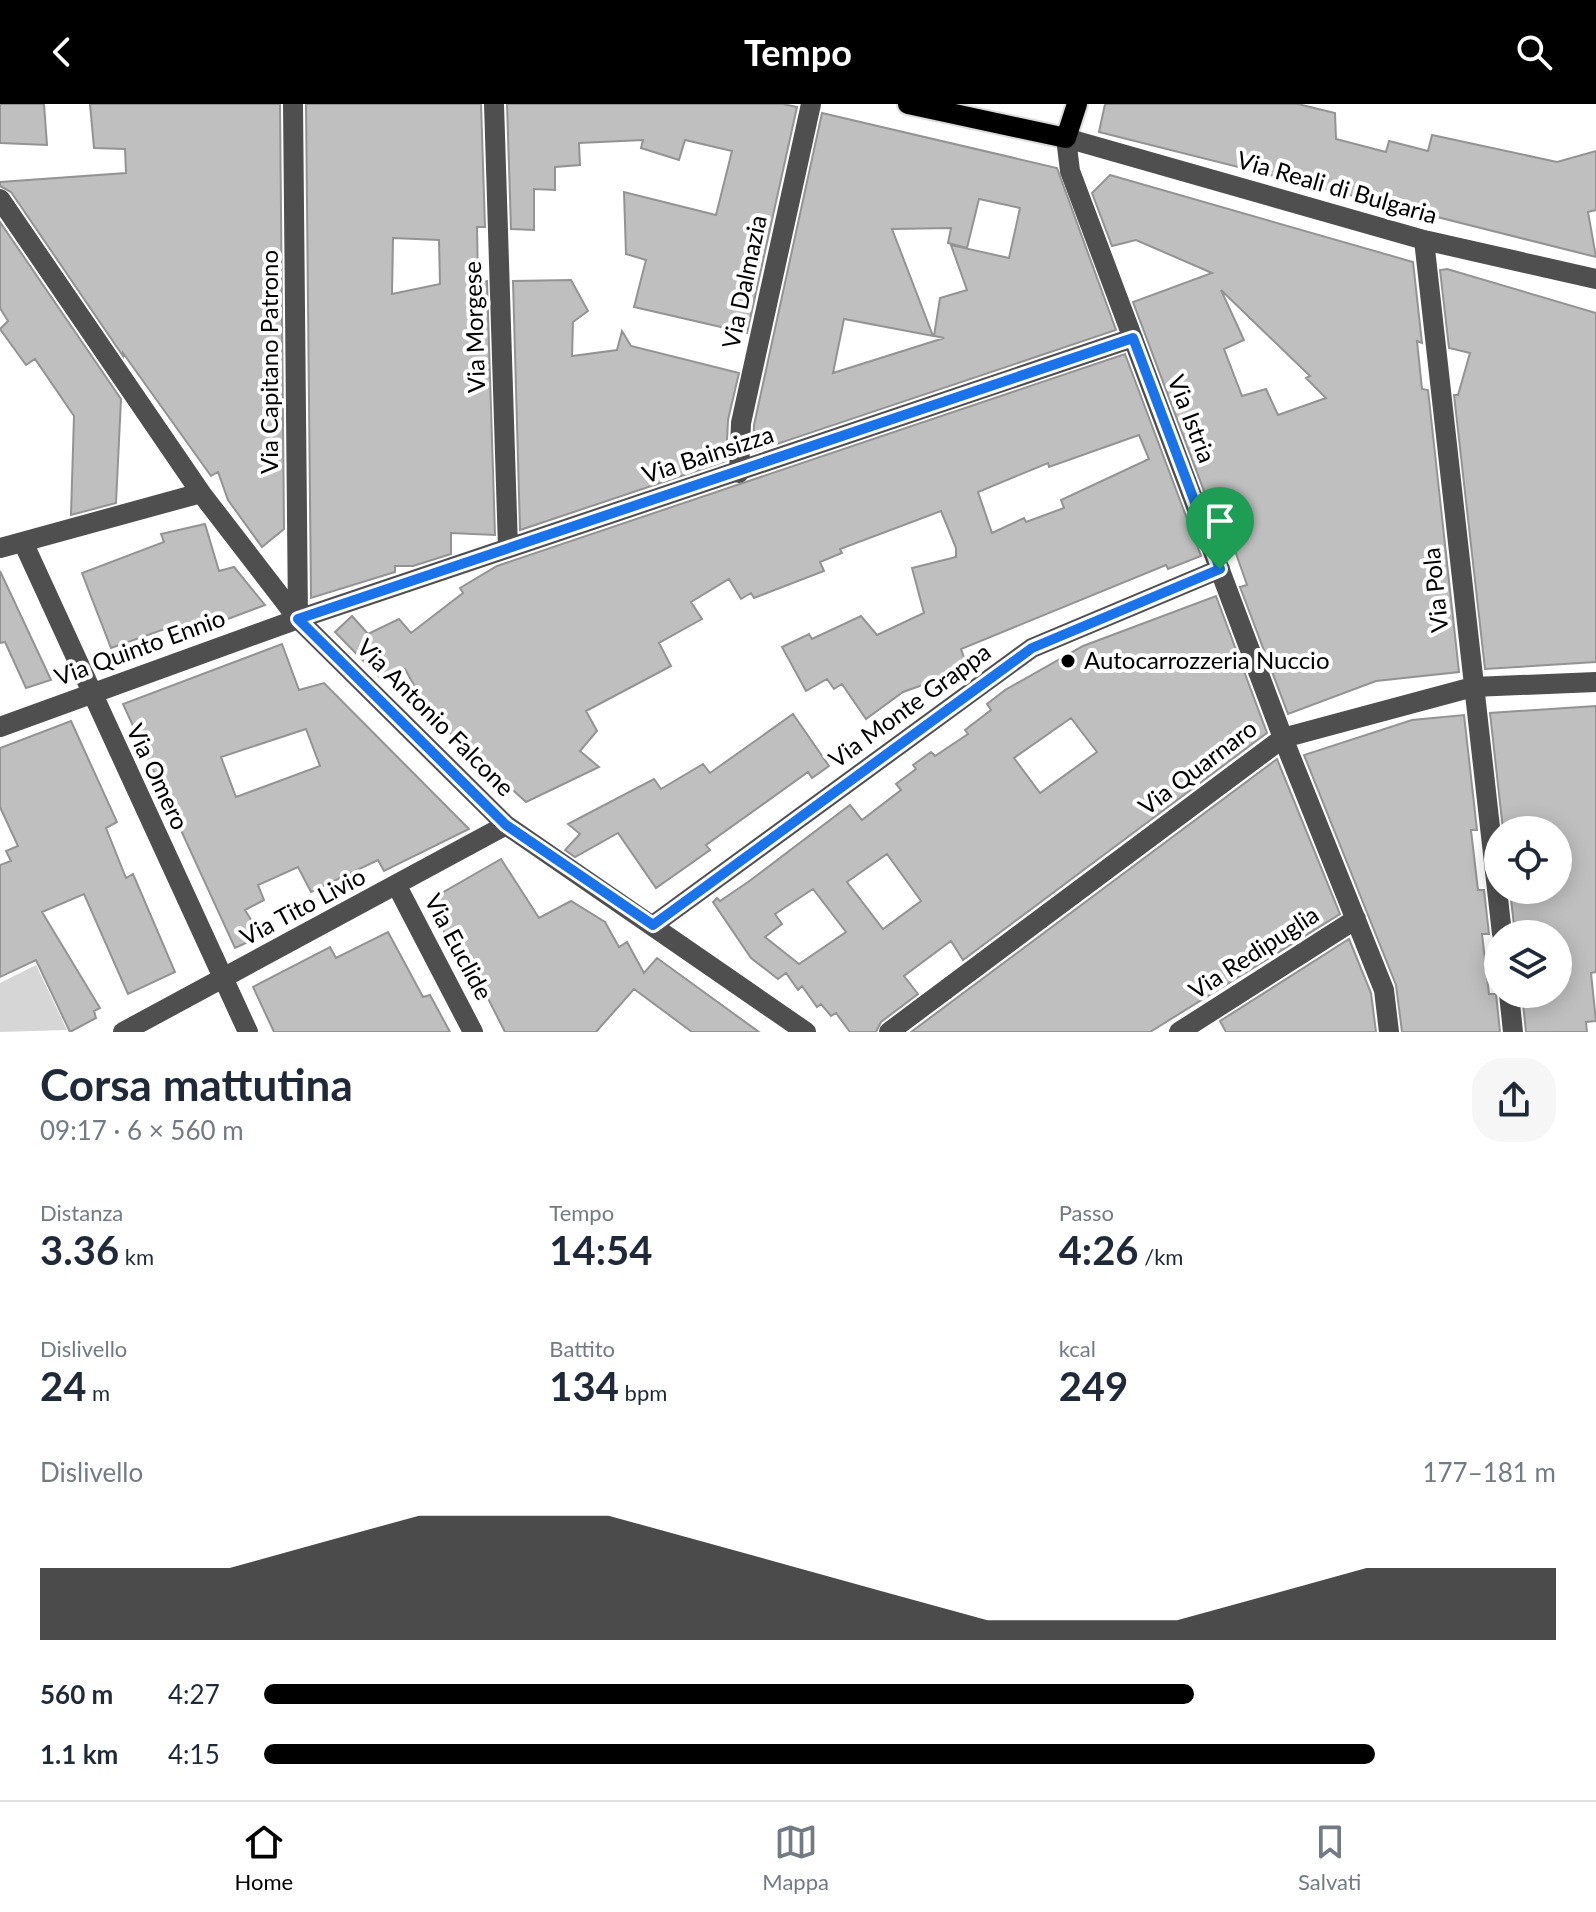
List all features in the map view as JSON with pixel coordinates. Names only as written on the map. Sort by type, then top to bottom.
[{"type":"main road","points":[[908,104],[1066,138],[1077,104]]},
{"type":"street","name":"Via Capitano Patrono","points":[[293,104],[298,619]]},
{"type":"street","name":"Via Morgese","points":[[494,104],[508,548]]},
{"type":"street","name":"Via Dalmazia","points":[[739,473],[741,423],[811,104]]},
{"type":"street","name":"Via Reali di Bulgaria","points":[[1066,138],[1424,240],[1596,279]]},
{"type":"street","name":"Via Istria","points":[[1066,138],[1070,171],[1283,738],[1384,990],[1389,1032]]},
{"type":"street","name":"Via Antonio Falcone","points":[[0,199],[201,493],[298,619],[506,825],[806,1032]]},
{"type":"street","name":"Via Pola","points":[[1424,240],[1500,920]]},
{"type":"street","name":"Via Bainsizza","points":[[298,619],[1133,338]]},
{"type":"street","points":[[0,548],[201,493]]},
{"type":"street","name":"Via Omero","points":[[23,542],[89,693],[248,1032]]},
{"type":"street","name":"Via Monte Grappa","points":[[653,925],[1032,648],[1220,569]]},
{"type":"street","name":"Via Quinto Ennio","points":[[0,727],[298,619]]},
{"type":"street","name":"Via Quarnaro","points":[[889,1032],[1283,738],[1473,687],[1596,682]]},
{"type":"street","name":"Via Tito Livio","points":[[123,1032],[506,825]]},
{"type":"street","name":"Via Euclide","points":[[397,886],[473,1032]]},
{"type":"street","name":"Via Redipuglia","points":[[1179,1032],[1356,919]]},
{"type":"street","points":[[1510,1008],[1513,1032]]},
{"type":"shaded area","points":[[36,965],[67,1030],[0,1032],[0,983]]},
{"type":"building","points":[[0,104],[44,104],[47,145],[0,143]]},
{"type":"building","points":[[90,104],[280,104],[284,529],[262,547],[228,500],[218,472],[211,476],[123,353],[123,356],[11,192],[0,186],[0,182],[126,173],[125,149],[94,148]]},
{"type":"building","points":[[306,104],[481,104],[485,227],[477,227],[478,282],[487,281],[495,535],[451,533],[451,554],[413,566],[395,566],[395,572],[311,598]],"holes":[[[393,238],[439,240],[440,284],[392,294]]]},
{"type":"building","points":[[507,104],[783,104],[797,107],[747,333],[634,307],[646,260],[626,254],[624,192],[716,215],[732,151],[685,140],[679,160],[641,148],[643,140],[579,143],[580,165],[555,167],[555,190],[534,189],[534,230],[511,229]]},
{"type":"building","points":[[1105,104],[1298,104],[1335,113],[1336,139],[1386,152],[1389,141],[1428,151],[1432,135],[1557,162],[1596,151],[1596,210],[1588,212],[1596,257],[1099,132]]},
{"type":"building","points":[[822,113],[1057,168],[1116,330],[753,452],[754,425]],"holes":[[[979,199],[1020,208],[1009,258],[951,245],[967,290],[940,298],[934,336],[944,338],[833,373],[844,319],[933,336],[892,229],[951,228],[948,243],[967,248]]]},
{"type":"building","points":[[1110,175],[1413,262],[1422,343],[1417,341],[1422,389],[1428,390],[1459,672],[1376,681],[1288,714],[1240,587],[1247,585],[1233,545],[1225,547],[1133,302],[1212,273],[1136,240],[1112,246],[1092,193]],"holes":[[[1221,290],[1310,376],[1306,378],[1326,398],[1278,415],[1266,389],[1242,396],[1224,349],[1244,340]]]},
{"type":"building","points":[[0,222],[121,399],[116,503],[71,515],[74,416],[35,359],[26,365],[0,329],[8,321],[0,308]]},
{"type":"building","points":[[1447,269],[1596,313],[1596,662],[1485,669],[1454,395],[1458,395],[1470,353],[1449,348],[1440,270]]},
{"type":"building","points":[[571,280],[588,311],[573,322],[572,356],[617,350],[622,331],[631,346],[739,373],[728,420],[726,461],[520,530],[513,281]]},
{"type":"building","points":[[1125,354],[1201,556],[1168,569],[1166,565],[961,649],[968,669],[903,692],[866,719],[842,684],[834,689],[827,679],[806,691],[782,647],[809,634],[812,639],[861,616],[877,635],[924,613],[912,568],[956,557],[956,548],[941,511],[840,549],[842,553],[820,562],[824,571],[754,598],[751,593],[741,599],[729,579],[691,602],[702,619],[659,643],[671,666],[586,711],[597,731],[580,751],[599,767],[526,802],[431,716],[405,669],[383,681],[335,632],[352,616],[368,634],[399,619],[411,633],[463,593],[460,588],[497,566]],"holes":[[[1139,435],[1149,459],[1061,500],[1064,508],[1026,522],[1024,518],[992,533],[978,492],[1048,463],[1049,467]]]},
{"type":"building","points":[[205,524],[219,571],[234,567],[265,605],[180,637],[176,625],[111,648],[82,573],[164,542],[161,534]]},
{"type":"building","points":[[0,571],[51,680],[26,688],[5,642],[0,643]]},
{"type":"building","points":[[1216,596],[1267,733],[963,960],[951,941],[904,976],[918,994],[881,1022],[876,1032],[850,1032],[836,1013],[831,1016],[821,1004],[817,1007],[802,986],[798,990],[786,973],[778,979],[751,958],[713,902],[717,898],[720,901],[748,882],[850,805],[862,820],[901,790],[896,784],[916,769],[913,765],[931,752],[935,756],[968,734],[965,730],[991,710],[987,704],[1005,690],[1083,646]],"holes":[[[1071,718],[1097,752],[1040,793],[1014,758]],[[887,854],[921,901],[883,929],[847,882]],[[813,889],[846,932],[799,964],[765,937],[782,924],[775,914]]]},
{"type":"building","points":[[282,644],[299,690],[324,683],[469,829],[384,871],[378,860],[311,892],[298,867],[258,885],[264,900],[245,910],[261,936],[235,948],[123,704]],"holes":[[[306,729],[320,766],[236,797],[221,757]]]},
{"type":"building","points":[[1596,706],[1596,972],[1591,973],[1596,1021],[1586,1022],[1587,1032],[1526,1032],[1523,1008],[1572,1008],[1572,920],[1513,920],[1512,904],[1572,904],[1572,816],[1501,816],[1490,713]]},
{"type":"building","points":[[793,714],[829,766],[812,778],[808,772],[706,845],[710,850],[656,888],[618,833],[575,857],[565,850],[580,834],[568,824],[654,779],[661,789],[703,764],[710,773]]},
{"type":"building","points":[[1464,715],[1477,830],[1471,830],[1478,890],[1484,890],[1487,920],[1484,920],[1482,934],[1484,1008],[1497,1008],[1500,1032],[1402,1032],[1396,985],[1304,755],[1412,720]]},
{"type":"building","points":[[71,721],[117,822],[106,828],[126,878],[133,874],[175,972],[128,994],[84,894],[42,912],[100,1008],[94,1011],[96,1018],[70,1032],[36,960],[0,977],[0,865],[11,861],[6,851],[18,846],[0,807],[0,748]]},
{"type":"building","points":[[1277,759],[1340,914],[1150,1032],[911,1032]]},
{"type":"building","points":[[501,859],[539,918],[571,901],[605,922],[619,947],[627,942],[644,973],[657,958],[759,1032],[692,1032],[634,989],[596,1032],[505,1032],[474,971],[467,975],[428,901]]},
{"type":"building","points":[[388,932],[423,997],[430,995],[450,1032],[274,1032],[253,987],[330,947],[336,958]]},
{"type":"building","points":[[1349,939],[1371,993],[1376,1032],[1226,1032],[1220,1021]]},
{"type":"place","name":"Autocarrozzeria Nuccio","points":[[1068,661]]},
{"type":"route","points":[[1133,338],[1220,569],[1032,648],[653,925],[506,825],[298,619],[1133,338]]}]
